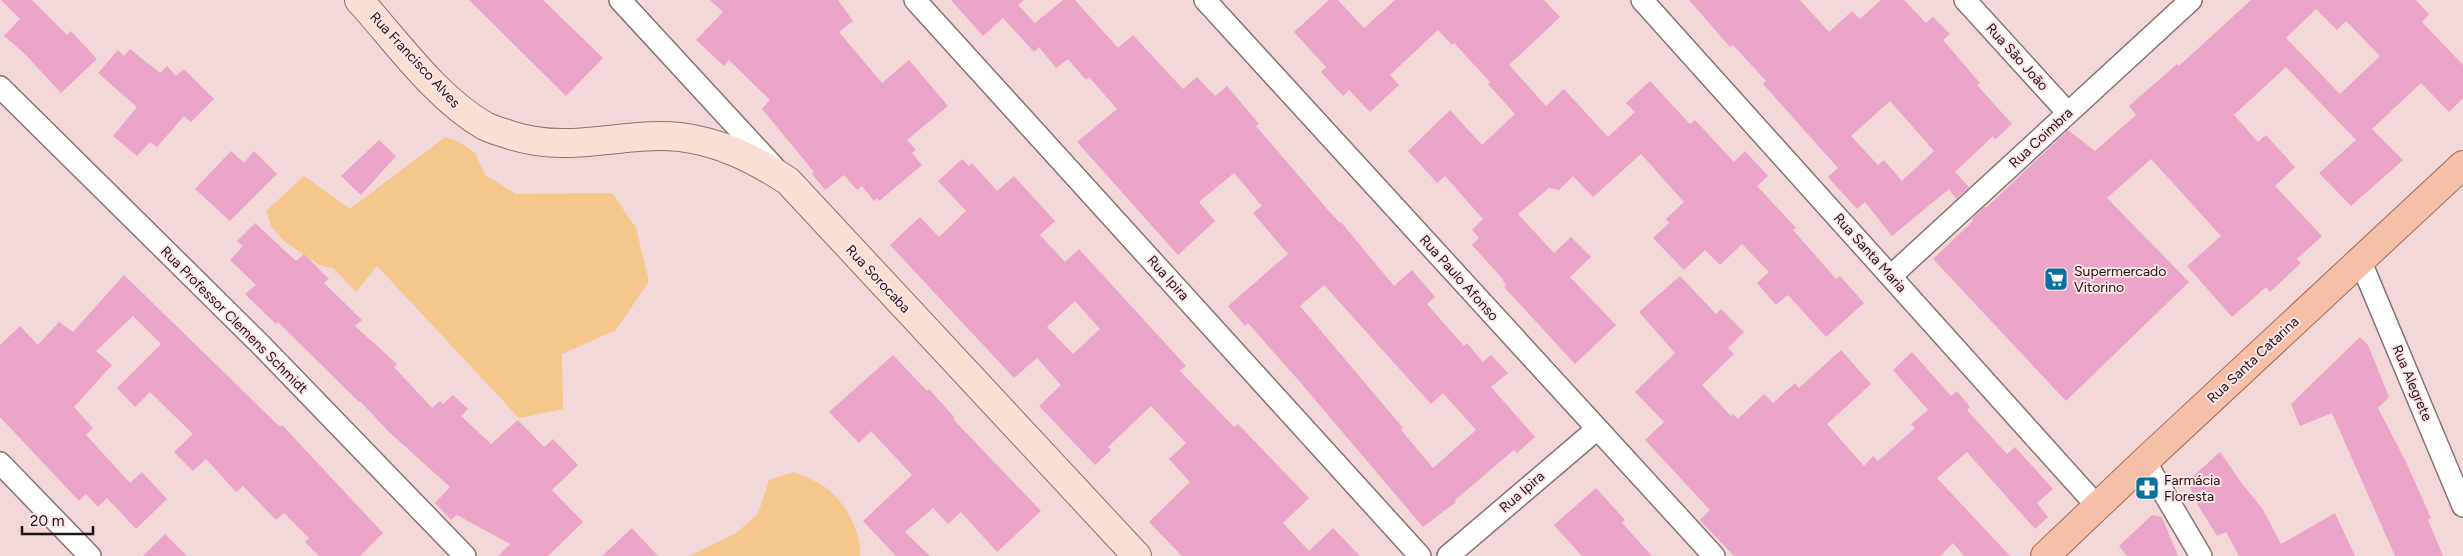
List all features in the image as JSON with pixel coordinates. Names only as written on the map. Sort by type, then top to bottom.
[{"type":"main road","name":"Rua Francisco Alves","points":[[359,0],[438,88],[463,111],[487,127],[518,137],[547,143],[575,144],[678,137],[705,141],[758,161],[788,181]]},
{"type":"main road","name":"Rua Santa Catarina","points":[[2045,556],[2463,165]]},
{"type":"main road","name":"Rua Sorocaba","points":[[788,181],[1137,556]]},
{"type":"street","name":"Rua Sorocaba","points":[[620,0],[788,181]]},
{"type":"street","name":"Rua Ipira","points":[[915,0],[1420,556]]},
{"type":"street","name":"Rua Paulo Afonso","points":[[1205,0],[1714,556]]},
{"type":"street","name":"Rua Santa Maria","points":[[1642,0],[2098,506]]},
{"type":"street","name":"Rua São João","points":[[1965,0],[2068,113]]},
{"type":"street","name":"Rua Coimbra","points":[[1891,276],[2191,0]]},
{"type":"street","name":"Rua Professor Clemens Schmidt","points":[[0,87],[261,345],[465,556]]},
{"type":"street","name":"Rua Alegrete","points":[[2360,260],[2463,506]]},
{"type":"street","name":"Rua Ipira","points":[[1448,556],[1597,429]]},
{"type":"street","points":[[2145,461],[2201,556]]},
{"type":"street","points":[[0,463],[90,556]]},
{"type":"shaded area","points":[[445,137],[459,142],[475,153],[485,175],[516,194],[612,193],[636,228],[649,281],[616,330],[562,354],[563,409],[519,418],[377,266],[356,292],[333,268],[319,265],[284,241],[271,226],[266,211],[304,176],[350,209]]},
{"type":"shaded area","points":[[794,472],[825,487],[841,503],[856,529],[860,556],[689,556],[736,533],[758,514],[769,480]]},
{"type":"building","points":[[1,0],[32,0],[67,35],[71,31],[97,59],[61,93],[25,54],[4,36],[20,19]]},
{"type":"building","points":[[469,0],[543,0],[603,58],[566,96]]},
{"type":"building","points":[[710,0],[838,0],[853,21],[839,32],[882,83],[909,60],[948,106],[907,140],[916,150],[912,153],[922,165],[879,201],[877,198],[874,201],[862,186],[857,190],[844,175],[825,190],[812,174],[814,172],[762,109],[770,100],[729,60],[724,66],[696,40],[723,12]]},
{"type":"building","points":[[951,0],[1024,0],[1018,5],[1035,23],[1063,0],[1075,0],[1118,48],[1133,35],[1183,89],[1197,77],[1215,96],[1227,86],[1259,124],[1256,126],[1328,210],[1341,222],[1394,286],[1412,270],[1435,297],[1427,304],[1464,346],[1467,343],[1483,362],[1491,355],[1508,373],[1491,387],[1535,437],[1517,453],[1514,450],[1455,500],[1456,502],[1423,527],[1248,323],[1245,326],[1228,306],[1288,254],[1253,213],[1262,206],[1234,173],[1199,202],[1215,221],[1178,255],[1077,142],[1117,109],[1089,77],[1086,80],[1068,59],[1056,68],[1039,47],[1034,52],[1003,18],[983,36]],"holes":[[[1324,285],[1431,404],[1443,393],[1476,430],[1433,468],[1401,430],[1403,428],[1300,306]]]},
{"type":"building","points":[[1329,0],[1338,0],[1364,28],[1395,0],[1544,0],[1560,17],[1509,65],[1546,106],[1564,89],[1608,137],[1635,112],[1626,103],[1650,81],[1690,124],[1695,120],[1734,162],[1745,151],[1768,176],[1757,186],[1796,228],[1793,230],[1836,279],[1840,276],[1864,303],[1826,337],[1788,295],[1776,305],[1757,283],[1769,272],[1742,244],[1720,265],[1705,250],[1684,270],[1653,238],[1669,223],[1666,219],[1684,202],[1641,154],[1593,197],[1573,176],[1559,190],[1549,188],[1518,214],[1554,253],[1571,237],[1591,257],[1570,277],[1616,325],[1575,364],[1504,287],[1506,285],[1501,277],[1472,245],[1479,238],[1472,230],[1483,219],[1445,176],[1437,183],[1408,151],[1450,110],[1482,145],[1515,114],[1488,84],[1490,82],[1454,43],[1452,45],[1438,30],[1390,75],[1399,85],[1370,112],[1349,90],[1343,96],[1321,72],[1326,67],[1294,32]]},
{"type":"building","points":[[1689,0],[1800,0],[1829,32],[1852,11],[1860,19],[1881,0],[1904,0],[1926,23],[1933,17],[1950,34],[1943,40],[1980,83],[1977,85],[2012,124],[1995,140],[1993,136],[1955,172],[1969,187],[1956,199],[1949,189],[1892,236],[1865,202],[1857,209],[1828,177],[1838,168],[1763,84],[1766,81],[1733,45],[1730,47]],"holes":[[[1890,101],[1934,151],[1902,181],[1884,160],[1878,165],[1851,136]]]},
{"type":"building","points":[[2251,0],[2416,0],[2429,14],[2422,22],[2463,65],[2463,98],[2449,112],[2421,83],[2372,129],[2403,160],[2351,206],[2319,173],[2356,140],[2286,67],[2234,115],[2258,142],[2266,135],[2295,167],[2275,186],[2322,236],[2297,259],[2301,263],[2270,292],[2266,287],[2232,317],[2187,266],[2221,236],[2151,159],[2107,198],[2189,282],[2066,401],[1933,259],[1973,221],[1972,219],[1985,206],[1986,208],[2068,130],[2095,151],[2136,115],[2129,106],[2177,64],[2179,66]],"holes":[[[2316,9],[2337,30],[2346,21],[2380,56],[2340,94],[2286,38]]]},
{"type":"building","points":[[130,49],[160,73],[167,66],[176,76],[184,69],[214,99],[191,122],[184,116],[157,147],[150,142],[137,156],[113,136],[137,107],[98,73],[118,50],[124,56]]},
{"type":"building","points":[[379,140],[396,156],[361,195],[341,176]]},
{"type":"building","points":[[231,151],[244,163],[254,151],[277,174],[230,221],[195,189]]},
{"type":"building","points":[[962,159],[969,166],[972,163],[997,191],[1014,176],[1055,221],[1040,235],[1065,262],[1079,249],[1186,366],[1180,371],[1234,427],[1238,424],[1309,498],[1283,523],[1309,551],[1333,528],[1360,556],[1182,556],[1149,522],[1190,482],[1169,459],[1186,443],[1151,406],[1108,447],[1111,450],[1095,465],[1039,406],[1061,385],[1037,358],[1014,378],[890,245],[920,217],[939,237],[966,211],[938,181]],"holes":[[[1075,301],[1100,329],[1073,354],[1047,327]]]},
{"type":"building","points":[[255,223],[296,261],[304,254],[329,279],[324,283],[362,320],[355,326],[397,364],[394,367],[432,408],[440,401],[443,404],[453,395],[468,409],[461,416],[491,444],[518,420],[544,447],[553,439],[578,465],[552,490],[583,522],[548,556],[498,556],[510,544],[457,515],[451,520],[435,503],[450,487],[388,431],[360,401],[278,322],[276,324],[245,294],[256,285],[230,260],[243,246],[237,241]]},
{"type":"building","points":[[124,275],[280,427],[282,425],[383,533],[360,556],[319,556],[305,542],[309,538],[284,513],[276,520],[243,486],[236,492],[206,459],[193,471],[174,452],[193,434],[150,392],[135,407],[117,388],[161,344],[133,316],[96,351],[112,365],[74,407],[93,428],[86,435],[130,483],[142,472],[167,499],[136,529],[107,498],[98,507],[86,494],[79,501],[0,417],[0,345],[20,326],[38,345],[59,322],[73,332]]},
{"type":"building","points":[[1680,276],[1716,314],[1721,309],[1744,332],[1728,348],[1734,354],[1702,385],[1731,416],[1733,414],[1738,419],[1764,394],[1773,403],[1795,383],[1799,388],[1841,350],[1871,384],[1827,424],[1864,466],[1873,456],[1878,461],[1915,428],[1911,424],[1928,410],[1893,370],[1912,352],[1951,396],[1957,391],[1970,407],[1967,410],[2007,454],[2015,447],[2053,489],[2037,503],[2048,517],[2035,529],[1967,452],[1937,478],[2010,556],[1964,556],[1953,543],[1940,556],[1734,556],[1700,520],[1710,510],[1645,440],[1664,422],[1635,392],[1675,353],[1639,312]]},
{"type":"building","points":[[2360,337],[2368,345],[2389,397],[2378,408],[2406,462],[2431,518],[2428,520],[2443,556],[2395,556],[2332,413],[2300,426],[2291,404]]},
{"type":"building","points":[[893,355],[927,391],[929,389],[955,418],[953,419],[1041,511],[997,552],[961,512],[948,524],[933,508],[905,532],[930,556],[896,556],[863,521],[912,475],[871,431],[859,443],[829,412]]},
{"type":"building","points":[[2220,452],[2262,508],[2281,544],[2335,513],[2355,556],[2239,556],[2226,532],[2217,536],[2196,502],[2188,481]]},
{"type":"building","points":[[1596,488],[1625,520],[1622,523],[1652,556],[1582,556],[1554,525]]},
{"type":"building","points":[[2152,515],[2162,517],[2178,556],[2127,556],[2119,546]]},
{"type":"building","points":[[632,528],[658,556],[602,556]]},
{"type":"building","points":[[165,534],[187,556],[143,556]]},
{"type":"place","name":"Supermercado Vitorino","points":[[2056,279]]},
{"type":"place","name":"Farmácia Floresta","points":[[2147,488]]}]
